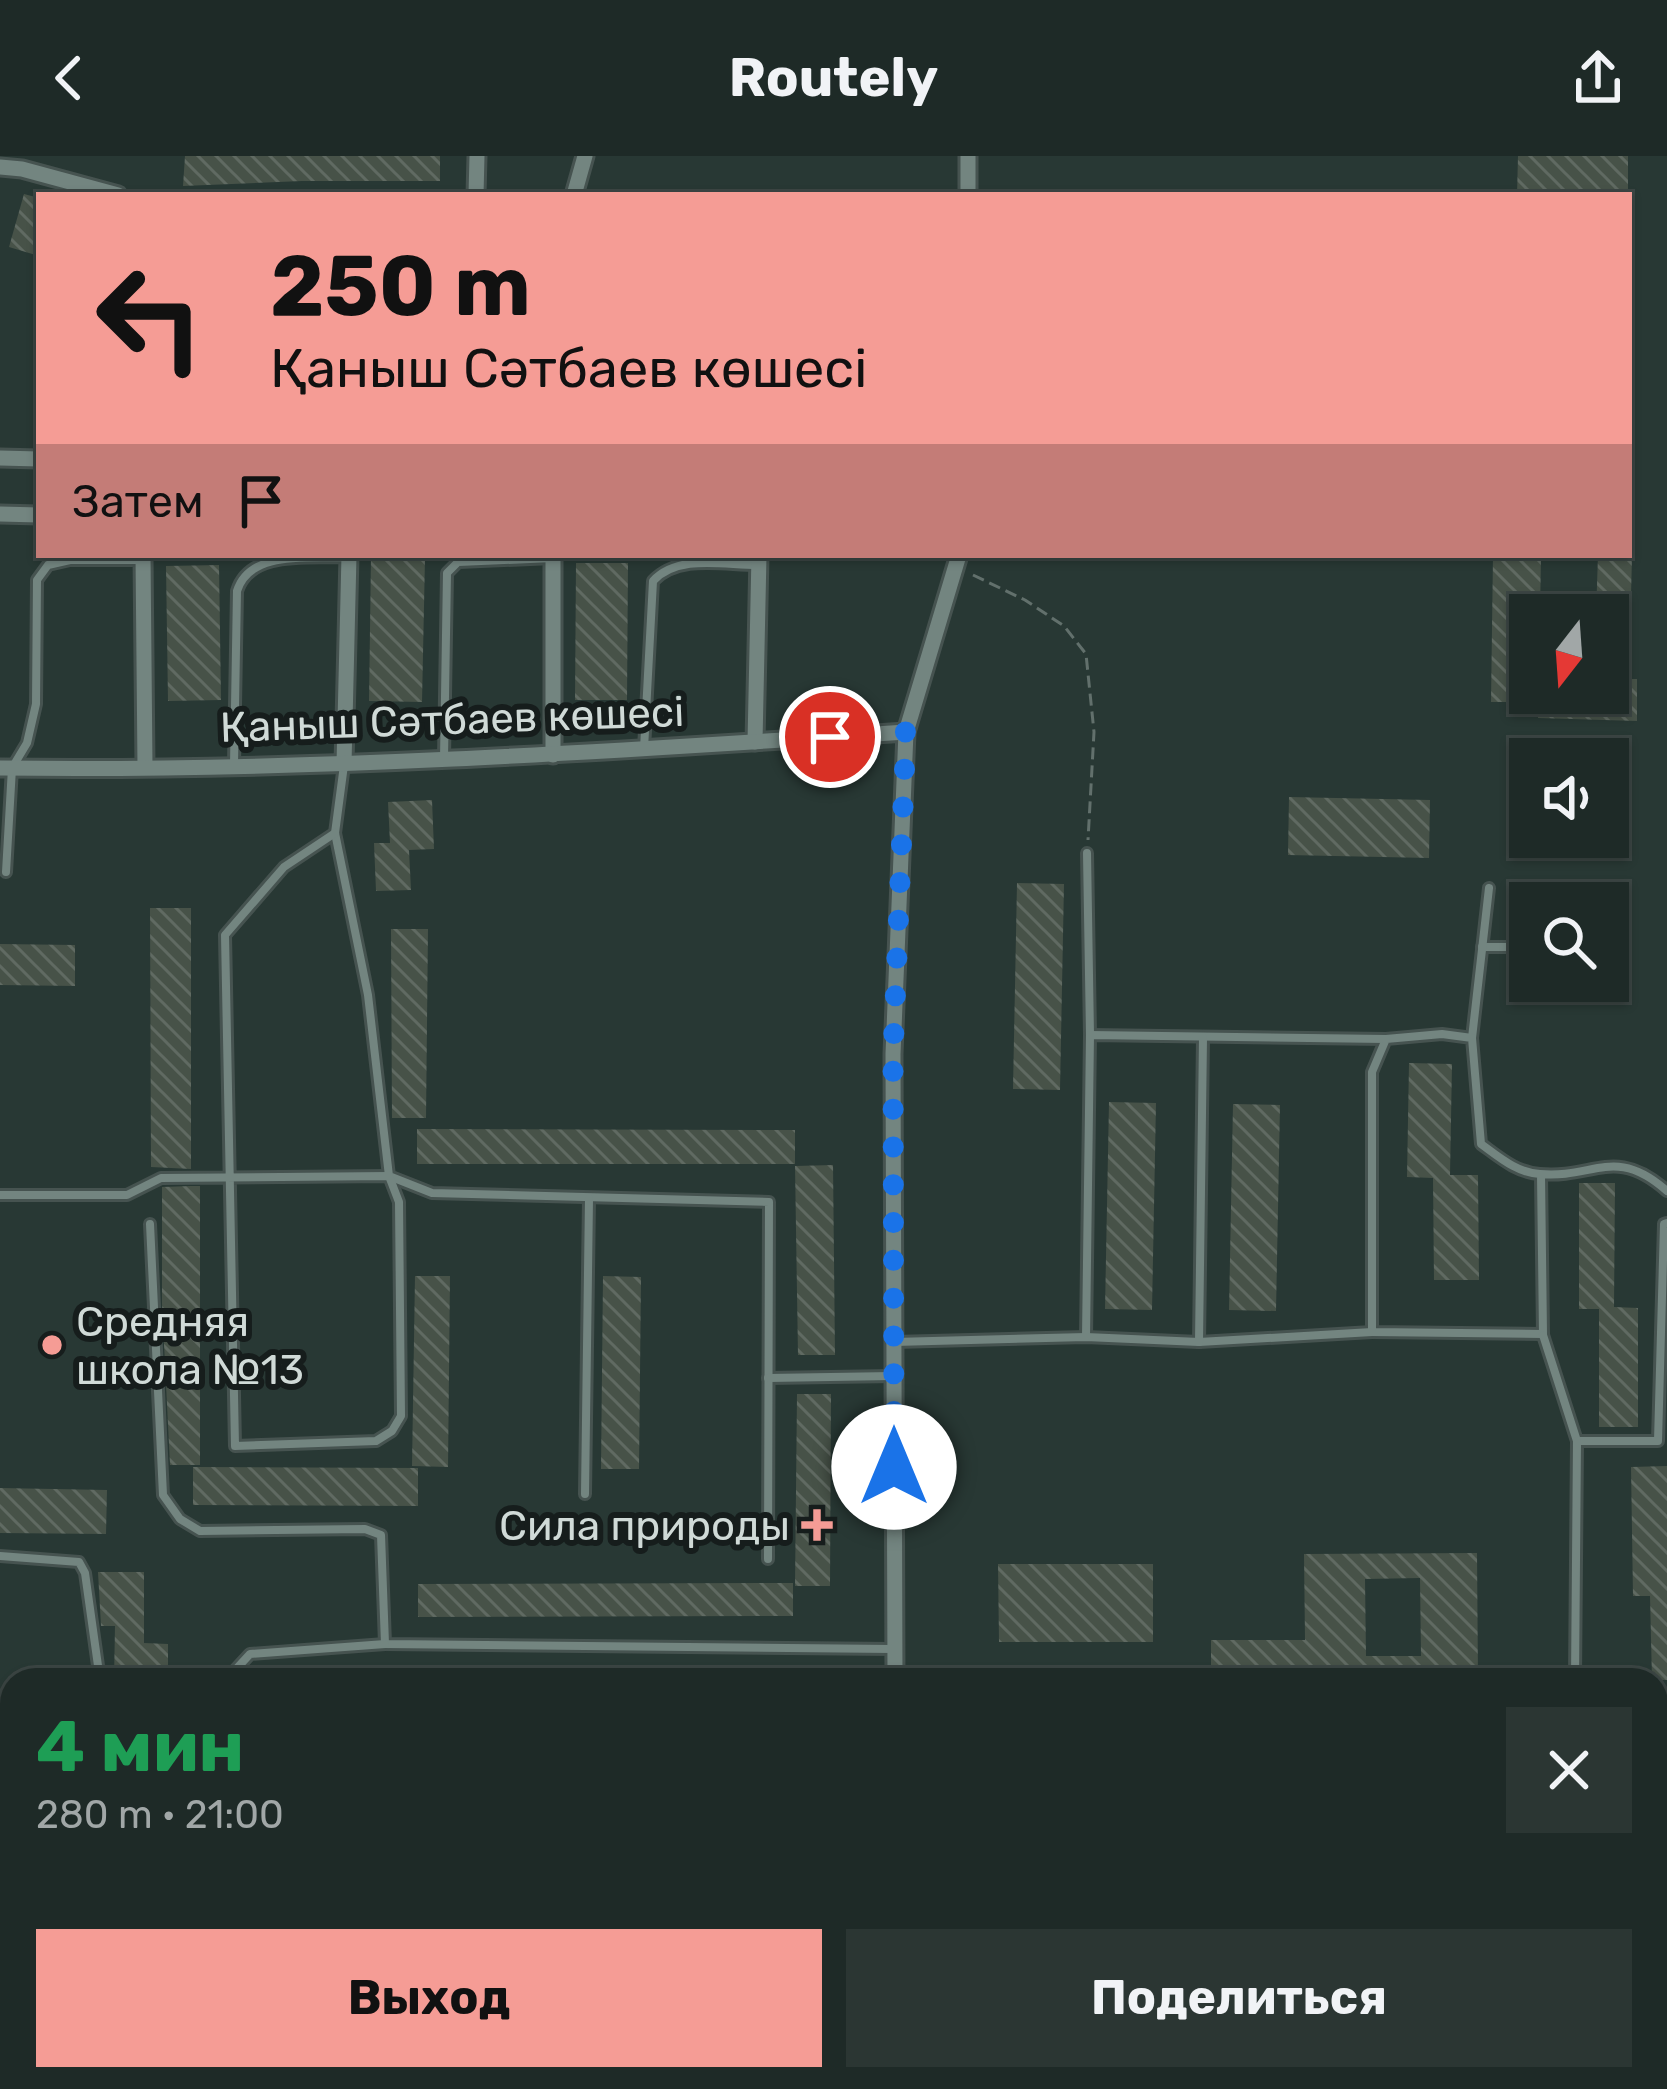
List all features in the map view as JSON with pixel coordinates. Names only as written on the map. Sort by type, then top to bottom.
[{"type":"street","points":[[476,192],[477,156]]},
{"type":"street","points":[[575,192],[585,156]]},
{"type":"street","points":[[968,156],[968,192]]},
{"type":"street","points":[[0,167],[24,162],[109,192]]},
{"type":"street","points":[[0,458],[36,459]]},
{"type":"street","points":[[0,514],[36,514]]},
{"type":"street","points":[[143,558],[145,767]]},
{"type":"street","points":[[344,764],[349,558]]},
{"type":"street","points":[[553,558],[553,755]]},
{"type":"street","points":[[755,742],[759,560]]},
{"type":"street","points":[[895,1668],[893,1054],[906,732],[957,561]]},
{"type":"street","name":"Қаныш Сәтбаев көшесі","points":[[6,768],[344,764],[906,732]]},
{"type":"lane","points":[[6,872],[6,768],[27,743],[36,704],[37,580],[48,565],[119,558]]},
{"type":"lane","points":[[234,765],[237,591],[242,577],[257,563],[323,558]]},
{"type":"lane","points":[[444,760],[447,573],[458,562],[521,558]]},
{"type":"lane","points":[[644,749],[653,581],[664,569],[681,564],[759,560]]},
{"type":"lane","points":[[335,833],[284,866],[225,935],[235,1446],[376,1441],[392,1432],[401,1416],[399,1202],[389,1176],[368,995],[335,833],[344,764]]},
{"type":"lane","points":[[1085,1337],[1090,1035],[1087,853]]},
{"type":"lane","points":[[1489,888],[1472,1038],[1481,1144],[1510,1166],[1541,1174],[1602,1166],[1646,1173],[1667,1191]]},
{"type":"lane","points":[[1482,947],[1509,947]]},
{"type":"lane","points":[[1090,1035],[1386,1039],[1442,1034],[1472,1038]]},
{"type":"lane","points":[[1199,1342],[1203,1038]]},
{"type":"lane","points":[[1372,1332],[1372,1072],[1386,1039]]},
{"type":"lane","points":[[0,1195],[127,1195],[156,1178],[233,1174],[389,1176],[432,1193],[769,1202],[768,1559]]},
{"type":"lane","points":[[1541,1174],[1543,1334],[1577,1441],[1575,1668]]},
{"type":"lane","points":[[585,1494],[589,1199]]},
{"type":"lane","points":[[1577,1441],[1662,1441],[1667,1223]]},
{"type":"lane","points":[[150,1224],[163,1495],[180,1519],[200,1531],[365,1529],[381,1535],[385,1644]]},
{"type":"lane","points":[[894,1342],[1085,1337],[1199,1342],[1372,1332],[1543,1334]]},
{"type":"lane","points":[[768,1378],[894,1376]]},
{"type":"lane","points":[[0,1556],[79,1562],[85,1573],[98,1668]]},
{"type":"lane","points":[[237,1668],[250,1654],[385,1644],[895,1649]]},
{"type":"path","points":[[957,561],[1064,626],[1086,654],[1094,732],[1087,853]]},
{"type":"building","points":[[185,156],[440,156],[440,181],[183,186]]},
{"type":"building","points":[[1518,156],[1628,156],[1628,192],[1517,192]]},
{"type":"building","points":[[24,194],[36,197],[36,255],[9,247]]},
{"type":"building","points":[[371,558],[425,558],[422,702],[369,701]]},
{"type":"building","points":[[1493,558],[1541,558],[1540,594],[1509,594],[1509,702],[1491,702]]},
{"type":"building","points":[[1598,558],[1632,558],[1629,679],[1629,594],[1597,594]]},
{"type":"building","points":[[576,563],[628,563],[627,700],[575,700]]},
{"type":"building","points":[[219,565],[221,700],[168,701],[166,566]]},
{"type":"building","points":[[1629,679],[1637,679],[1637,721],[1538,718],[1538,714],[1629,714]]},
{"type":"building","points":[[1289,797],[1430,800],[1429,858],[1288,855]]},
{"type":"building","points":[[432,800],[434,849],[409,850],[411,890],[376,891],[374,843],[390,843],[388,802]]},
{"type":"building","points":[[1017,883],[1064,884],[1060,1090],[1013,1089]]},
{"type":"building","points":[[150,908],[191,908],[191,1169],[151,1167]]},
{"type":"building","points":[[391,929],[428,929],[426,1118],[392,1118]]},
{"type":"building","points":[[0,944],[75,945],[75,986],[0,985]]},
{"type":"building","points":[[1409,1063],[1452,1064],[1450,1175],[1478,1175],[1479,1280],[1434,1280],[1433,1178],[1407,1177]]},
{"type":"building","points":[[1109,1102],[1156,1103],[1152,1310],[1105,1309]]},
{"type":"building","points":[[1233,1104],[1280,1105],[1276,1311],[1229,1310]]},
{"type":"building","points":[[417,1129],[795,1130],[795,1164],[417,1164]]},
{"type":"building","points":[[833,1165],[835,1355],[798,1355],[795,1166]]},
{"type":"building","points":[[1579,1183],[1615,1183],[1614,1307],[1638,1308],[1638,1427],[1599,1427],[1599,1309],[1579,1309]]},
{"type":"building","points":[[200,1186],[200,1465],[170,1465],[162,1187]]},
{"type":"building","points":[[415,1276],[450,1276],[448,1467],[412,1466]]},
{"type":"building","points":[[603,1276],[641,1277],[639,1469],[601,1469]]},
{"type":"building","points":[[797,1394],[831,1394],[830,1586],[795,1586]]},
{"type":"building","points":[[1667,1466],[1667,1668],[1652,1668],[1650,1596],[1633,1596],[1631,1467]]},
{"type":"building","points":[[193,1467],[418,1468],[418,1506],[193,1505]]},
{"type":"building","points":[[0,1488],[107,1490],[106,1534],[0,1533]]},
{"type":"building","points":[[1477,1553],[1478,1668],[1211,1668],[1211,1640],[1305,1640],[1304,1554]],"holes":[[[1420,1578],[1421,1656],[1366,1656],[1365,1579]]]},
{"type":"building","points":[[998,1564],[1153,1564],[1153,1642],[999,1642]]},
{"type":"building","points":[[98,1572],[144,1572],[144,1643],[168,1644],[168,1668],[114,1668],[115,1626],[101,1626]]},
{"type":"building","points":[[793,1583],[793,1616],[418,1617],[418,1584]]},
{"type":"place","name":"Средняя школа №13","points":[[52,1345]]},
{"type":"place","name":"Сила природы","points":[[817,1525]]},
{"type":"route","points":[[830,737],[906,732],[893,1054],[894,1467]]}]
